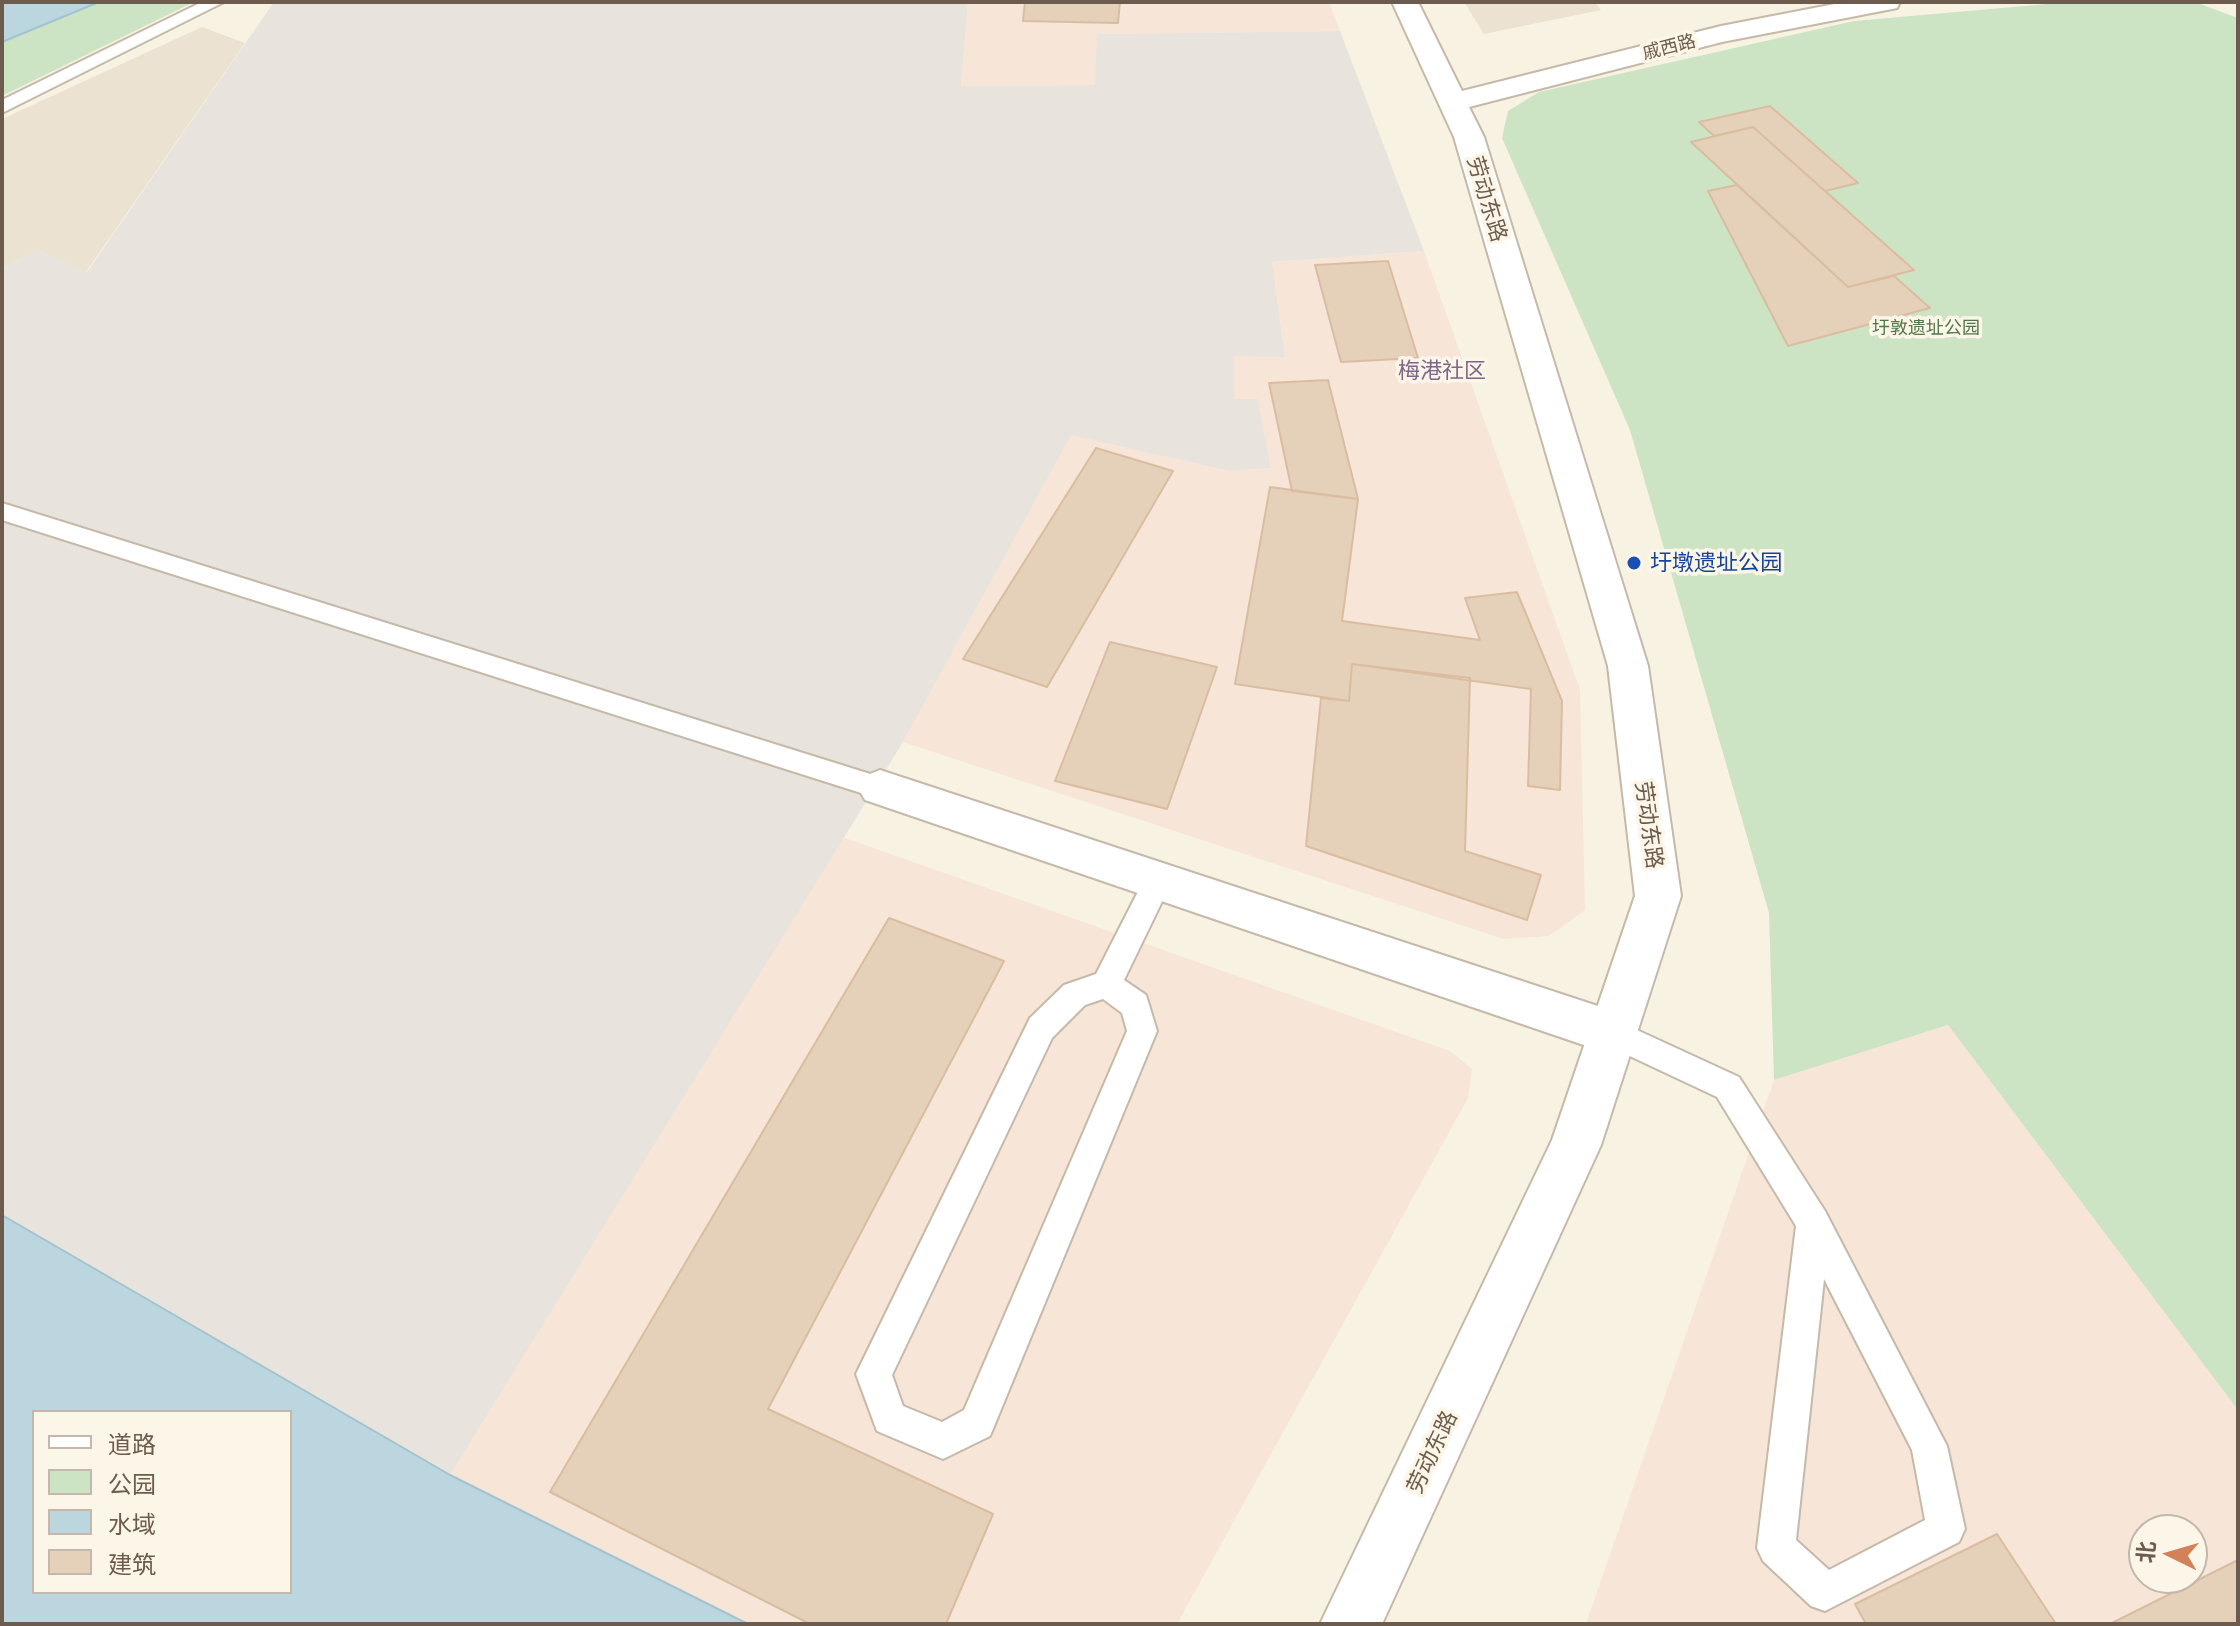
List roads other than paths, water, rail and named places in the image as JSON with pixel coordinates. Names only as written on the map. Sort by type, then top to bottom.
[{"type":"street","name":"劳动东路","points":[[1351,1624],[1576,1145],[1658,896],[1628,666],[1469,137],[1405,2]]},
{"type":"street","name":"戚西路","points":[[1448,92],[1772,2]]},
{"type":"street","name":"戚西路","points":[[1448,92],[1887,2]]},
{"type":"street","points":[[880,788],[1613,1033]]},
{"type":"lane","points":[[2,107],[215,2]]},
{"type":"lane","points":[[2,511],[880,788]]},
{"type":"lane","points":[[1107,984],[1135,1005],[1142,1031],[977,1423],[943,1441],[890,1418],[874,1374],[1041,1028],[1075,995],[1107,984],[1158,881]]},
{"type":"lane","points":[[1613,1033],[1728,1087],[1813,1223],[1929,1446],[1946,1529],[1825,1592],[1776,1548],[1813,1223]]},
{"type":"water","points":[[2,2],[99,2],[2,42]]},
{"type":"water","points":[[2,1215],[450,1475],[748,1624],[2,1624]]},
{"type":"place","name":"圩墩遗址公园","points":[[1634,563]]},
{"type":"district","name":"梅港社区","points":[[1442,371]]},
{"type":"park label","name":"圩敦遗址公园","points":[[1926,328]]}]
